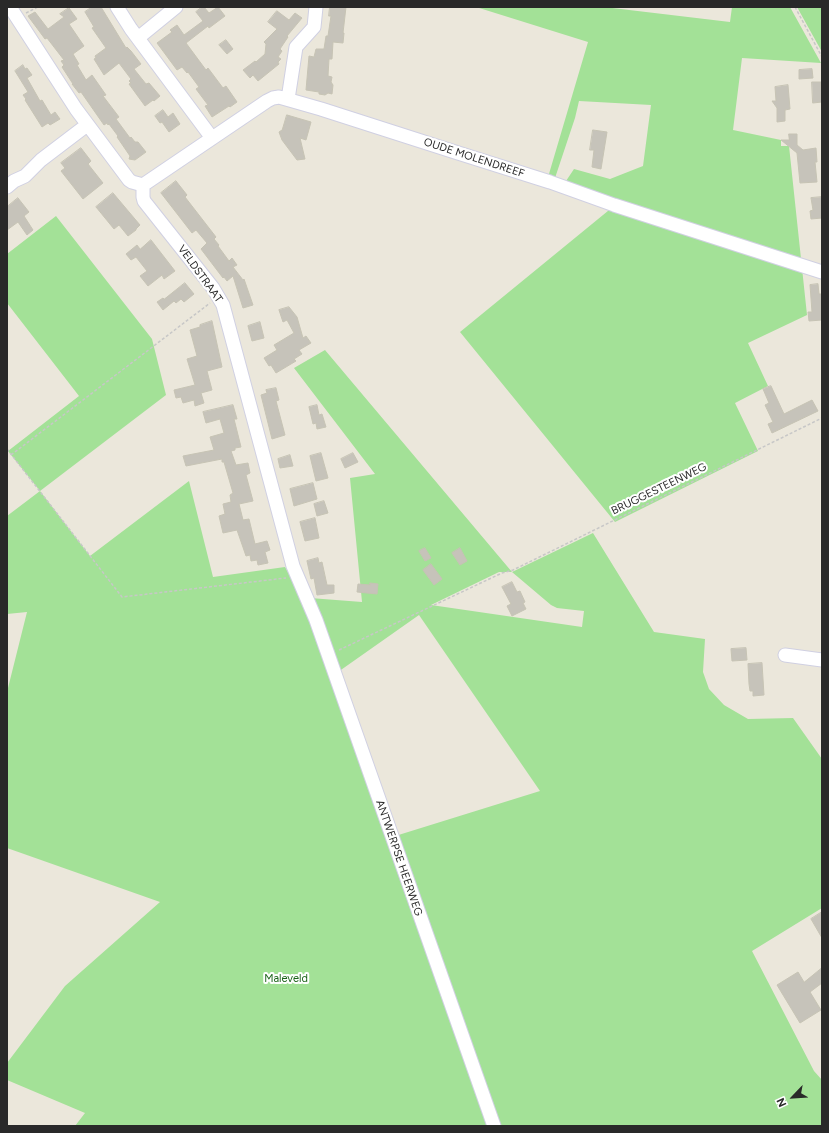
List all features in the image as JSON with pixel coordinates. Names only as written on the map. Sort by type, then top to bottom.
[{"type":"street","points":[[10,7],[87,125],[129,180],[143,185]]},
{"type":"street","points":[[117,7],[212,138]]},
{"type":"street","points":[[138,38],[176,7]]},
{"type":"street","points":[[288,99],[296,47],[314,27],[316,7]]},
{"type":"street","name":"OUDE MOLENDREEF","points":[[143,185],[272,98],[279,97],[484,161],[622,208],[822,272]]},
{"type":"street","points":[[7,187],[14,181],[25,176],[41,160],[87,125]]},
{"type":"street","name":"VELDSTRAAT","points":[[143,185],[144,201],[213,288],[223,305],[293,566],[303,590]]},
{"type":"street","name":"ANTWERPSE HEERWEG","points":[[303,590],[328,655],[494,1126]]},
{"type":"street","points":[[785,655],[822,660]]},
{"type":"path","points":[[795,7],[822,57]]},
{"type":"path","points":[[11,455],[218,297]]},
{"type":"path","name":"BRUGGESTEENWEG","points":[[328,655],[502,573],[513,570],[822,418]]},
{"type":"path","points":[[7,449],[122,597],[297,576]]},
{"type":"green space","points":[[476,7],[604,7],[730,22],[732,7],[790,7],[821,63],[742,58],[733,130],[781,140],[781,146],[789,146],[807,315],[748,343],[768,386],[735,403],[758,451],[615,522],[460,332],[614,206],[564,184],[574,169],[610,179],[643,166],[651,105],[579,101],[575,118],[554,181],[546,184],[588,42]]},
{"type":"green space","points":[[797,7],[822,7],[822,52]]},
{"type":"green space","points":[[56,216],[152,339],[166,395],[40,491],[8,451],[79,396],[7,303],[7,254]]},
{"type":"green space","name":"Maleveld","points":[[325,350],[512,572],[593,533],[654,632],[705,639],[703,672],[709,689],[724,705],[748,719],[793,718],[822,759],[822,908],[752,951],[814,1071],[822,1080],[822,1126],[75,1126],[85,1113],[7,1080],[7,1063],[65,986],[160,902],[7,848],[7,692],[27,612],[7,614],[7,516],[40,491],[90,556],[189,481],[213,577],[285,567],[304,600],[310,598],[362,602],[350,478],[375,474],[294,368]],"holes":[[[499,572],[512,572],[551,605],[557,608],[584,611],[582,627],[431,605]],[[419,615],[540,791],[392,837],[338,672]]]},
{"type":"building","points":[[92,7],[101,7],[126,48],[127,47],[131,51],[141,64],[134,69],[146,84],[149,83],[160,96],[154,101],[153,100],[145,106],[129,84],[131,83],[129,81],[131,79],[119,63],[104,75],[94,59],[96,58],[95,56],[106,48],[92,28],[94,27],[85,12]]},
{"type":"building","points":[[204,7],[209,13],[218,7],[225,16],[209,28],[208,26],[186,43],[206,70],[208,68],[223,88],[226,86],[237,102],[212,117],[205,106],[208,105],[196,89],[199,87],[188,72],[187,73],[182,67],[177,70],[157,43],[172,32],[170,30],[177,25],[184,35],[203,21],[196,12]]},
{"type":"building","points":[[330,7],[346,7],[343,43],[333,42],[332,59],[329,59],[328,76],[332,77],[332,94],[328,93],[325,95],[319,94],[319,92],[306,90],[309,56],[314,57],[316,49],[324,49],[326,36],[328,36],[331,16],[329,16]]},
{"type":"building","points":[[69,8],[77,19],[69,24],[84,46],[73,54],[79,64],[77,65],[86,80],[92,75],[106,95],[103,96],[119,117],[116,119],[130,138],[131,137],[135,142],[138,142],[146,152],[135,160],[129,159],[130,156],[109,124],[108,125],[107,123],[104,125],[81,92],[79,93],[72,84],[62,67],[64,65],[61,61],[64,60],[47,38],[45,39],[28,16],[35,12],[48,29],[64,17],[60,14]]},
{"type":"building","points":[[277,11],[289,20],[295,13],[302,18],[287,36],[288,37],[280,49],[282,51],[278,57],[281,59],[278,62],[279,64],[258,81],[253,75],[250,78],[243,70],[265,54],[266,44],[264,42],[277,29],[268,22]]},
{"type":"building","points":[[226,40],[233,49],[227,54],[219,45]]},
{"type":"building","points":[[23,65],[32,75],[27,78],[40,101],[42,100],[51,115],[55,112],[60,119],[50,125],[48,123],[42,127],[25,100],[26,99],[23,95],[28,92],[15,71]]},
{"type":"building","points":[[812,69],[813,78],[799,79],[799,70]]},
{"type":"building","points":[[812,82],[821,82],[822,102],[813,103]]},
{"type":"building","points":[[788,85],[790,109],[785,110],[785,121],[777,122],[777,108],[772,101],[776,101],[775,87]]},
{"type":"building","points":[[163,110],[168,117],[173,113],[180,124],[169,132],[162,122],[160,123],[155,116]]},
{"type":"building","points":[[287,115],[311,122],[306,140],[300,138],[305,159],[297,160],[282,140],[279,132],[282,130]]},
{"type":"building","points":[[593,130],[607,132],[601,169],[592,167],[594,150],[590,150]]},
{"type":"building","points":[[789,134],[797,134],[797,145],[803,150],[816,148],[817,162],[815,162],[817,182],[800,183],[797,153],[781,140],[789,140]]},
{"type":"building","points":[[81,148],[91,161],[88,164],[103,183],[83,199],[61,171],[65,168],[61,163]]},
{"type":"building","points":[[176,181],[187,195],[185,197],[216,237],[214,239],[219,245],[218,246],[229,261],[232,258],[237,265],[233,267],[243,280],[244,279],[253,305],[243,308],[233,276],[227,281],[224,277],[223,278],[201,249],[207,243],[196,230],[192,233],[161,193]]},
{"type":"building","points":[[113,193],[140,225],[128,236],[119,225],[114,229],[96,207]]},
{"type":"building","points":[[822,197],[822,218],[811,219],[810,211],[813,210],[811,198]]},
{"type":"building","points":[[18,198],[29,212],[24,216],[33,230],[27,235],[18,222],[7,230],[7,207]]},
{"type":"building","points":[[151,240],[175,271],[164,279],[162,275],[148,286],[140,276],[147,271],[136,257],[131,260],[126,254],[137,245],[140,249]]},
{"type":"building","points":[[185,283],[194,294],[184,302],[181,299],[176,303],[174,301],[163,310],[157,302],[163,298],[164,299]]},
{"type":"building","points":[[818,284],[819,294],[822,294],[822,320],[809,321],[808,312],[812,312],[810,285]]},
{"type":"building","points":[[289,307],[297,317],[303,338],[306,336],[311,343],[299,350],[302,354],[294,359],[296,361],[276,373],[264,358],[277,350],[274,345],[294,333],[287,320],[283,322],[279,310]]},
{"type":"building","points":[[212,321],[222,367],[207,371],[212,390],[201,393],[204,403],[195,406],[194,400],[183,403],[181,397],[176,398],[174,390],[195,385],[187,359],[197,356],[190,330]]},
{"type":"building","points":[[260,322],[264,338],[252,341],[248,326]]},
{"type":"building","points":[[771,386],[784,414],[812,400],[818,411],[772,433],[768,424],[773,422],[765,405],[769,403],[763,389]]},
{"type":"building","points":[[276,388],[279,400],[276,401],[285,435],[272,439],[261,395],[267,393],[266,390]]},
{"type":"building","points":[[233,405],[237,419],[234,419],[241,447],[235,448],[235,450],[231,451],[236,465],[248,463],[250,473],[246,475],[253,501],[239,504],[243,520],[249,519],[255,544],[267,541],[270,550],[265,552],[268,563],[258,565],[257,560],[251,561],[250,555],[246,556],[237,530],[223,533],[219,516],[225,514],[223,504],[231,502],[230,495],[233,493],[222,459],[186,466],[183,456],[214,450],[210,437],[224,433],[220,419],[206,423],[203,412]]},
{"type":"building","points":[[317,405],[319,415],[322,414],[326,427],[317,429],[316,423],[313,424],[309,407]]},
{"type":"building","points":[[321,453],[328,478],[316,481],[310,456]]},
{"type":"building","points":[[353,453],[358,462],[345,468],[341,459]]},
{"type":"building","points":[[290,455],[293,466],[280,468],[278,459]]},
{"type":"building","points":[[313,483],[317,499],[294,506],[290,489]]},
{"type":"building","points":[[324,501],[328,513],[317,516],[314,504]]},
{"type":"building","points":[[315,518],[319,538],[305,541],[300,522]]},
{"type":"building","points":[[425,548],[431,558],[425,561],[419,551]]},
{"type":"building","points":[[460,548],[467,561],[460,565],[452,553]]},
{"type":"building","points":[[318,558],[319,563],[322,562],[327,585],[334,585],[334,593],[317,595],[314,578],[311,579],[307,561]]},
{"type":"building","points":[[431,564],[442,579],[434,585],[423,570]]},
{"type":"building","points":[[512,582],[517,592],[520,591],[525,602],[523,603],[526,609],[512,616],[507,606],[511,604],[502,587]]},
{"type":"building","points":[[370,583],[378,584],[377,594],[357,592],[358,584],[370,585]]},
{"type":"building","points":[[746,648],[747,660],[732,661],[731,649]]},
{"type":"building","points":[[762,663],[764,695],[753,696],[753,691],[750,691],[748,664]]},
{"type":"building","points":[[822,912],[822,938],[811,919]]},
{"type":"building","points":[[822,968],[822,983],[810,992],[821,1010],[800,1023],[777,985],[798,972],[804,982]]}]
